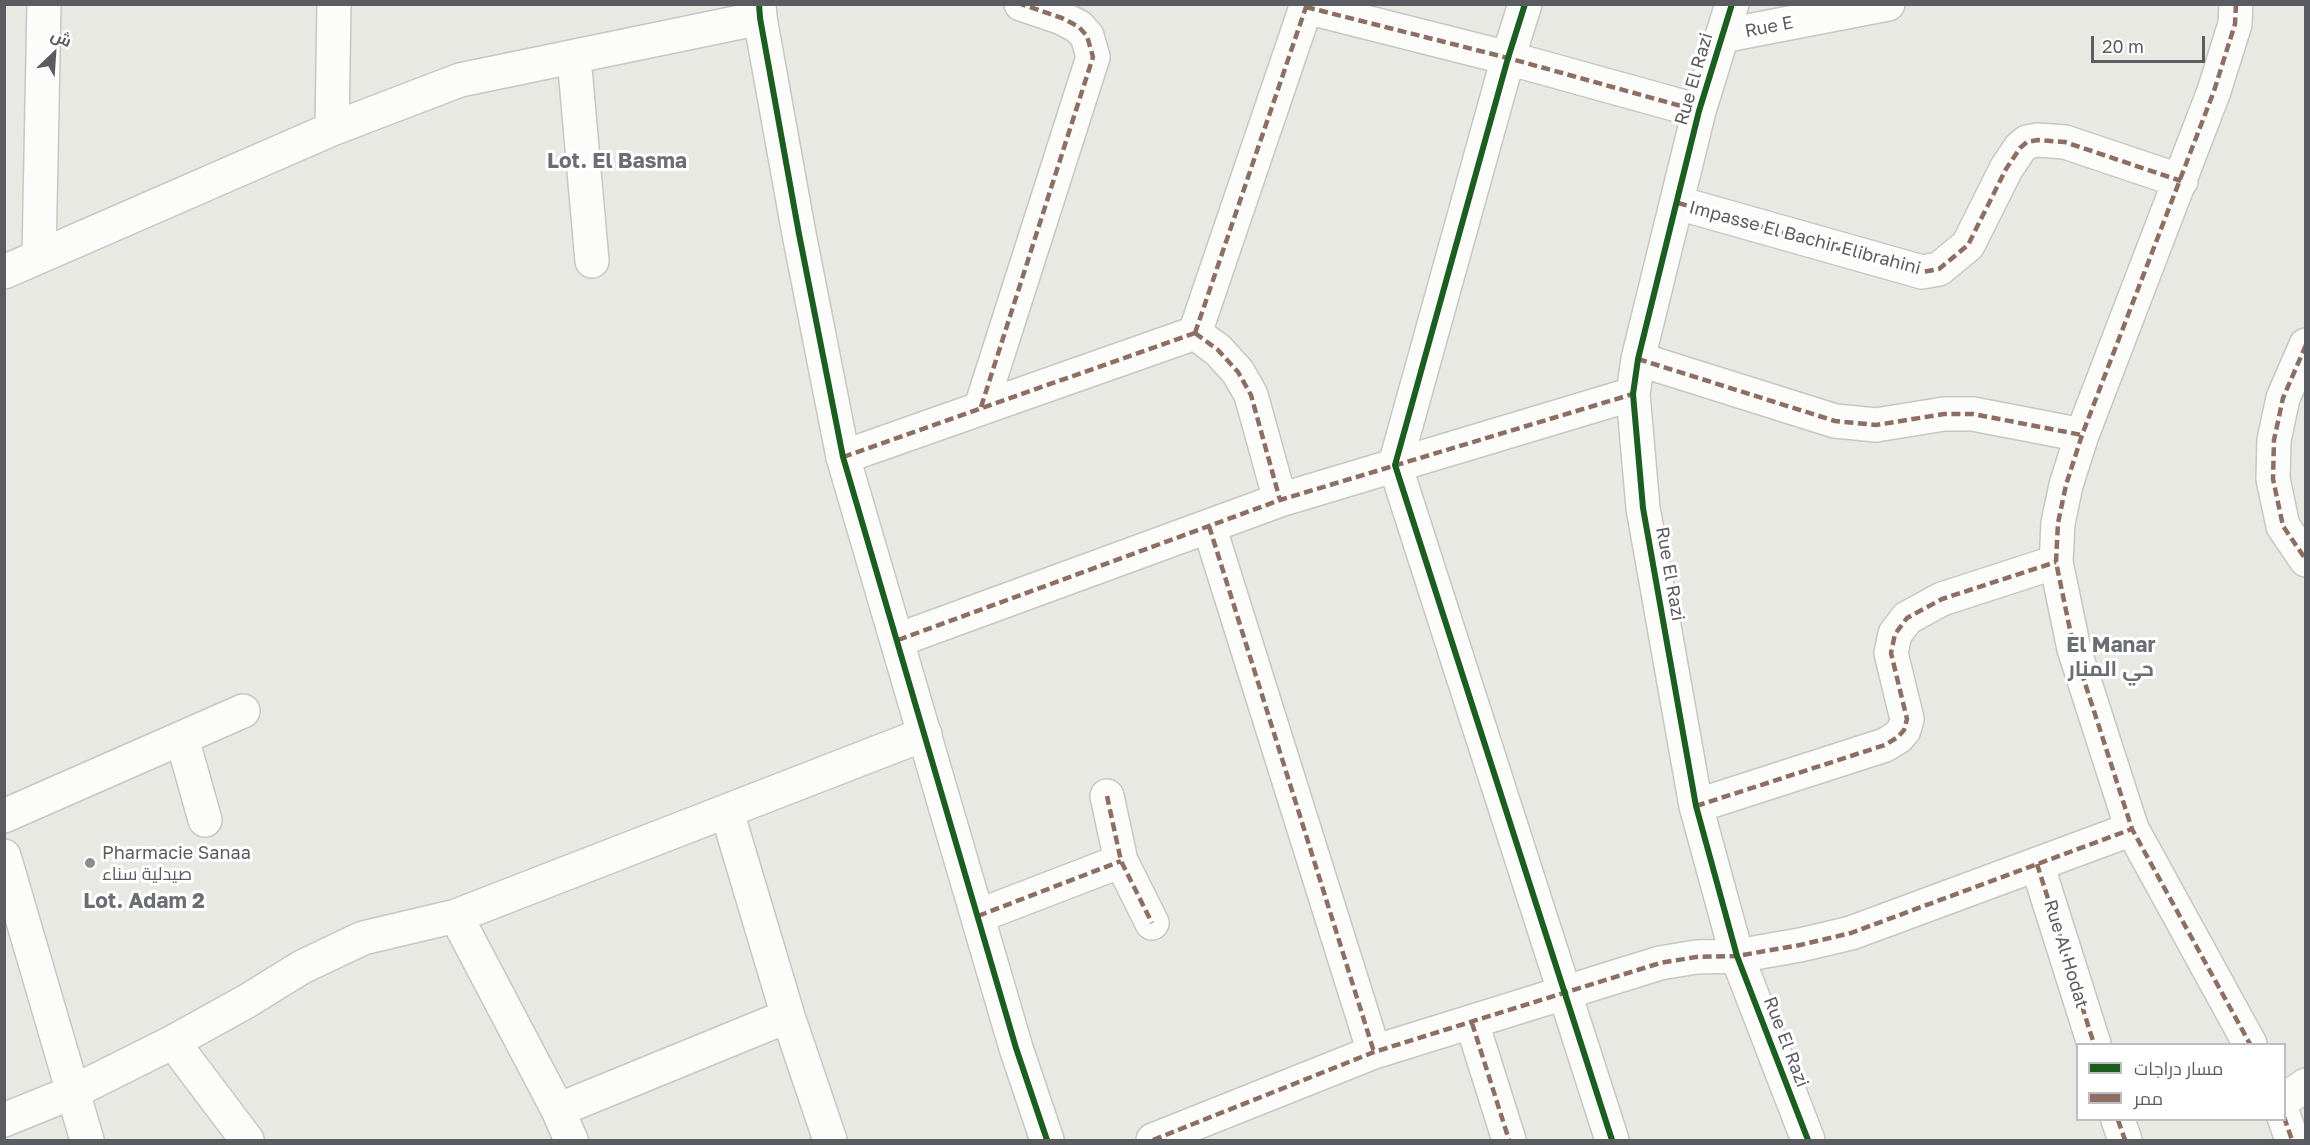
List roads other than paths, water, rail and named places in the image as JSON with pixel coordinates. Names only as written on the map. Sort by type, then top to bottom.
[{"type":"street","points":[[39,256],[44,4]]},
{"type":"street","points":[[332,129],[334,4]]},
{"type":"street","points":[[981,407],[1094,57],[1087,36],[1079,27],[1062,18],[1021,4]]},
{"type":"street","points":[[1525,4],[1395,465],[1612,1140]]},
{"type":"street","name":"Rue El Razi","points":[[1732,4],[1699,111],[1638,358],[1633,394],[1643,508],[1696,807],[1737,956],[1808,1140]]},
{"type":"street","name":"Rue E","points":[[1722,36],[1888,4]]},
{"type":"street","points":[[2236,4],[2235,24],[2214,91],[2082,435],[2066,484],[2060,514],[2056,562],[2074,649],[2132,829],[2249,1043]]},
{"type":"street","points":[[1195,333],[1306,6],[1508,58],[1699,111]]},
{"type":"street","points":[[4,272],[332,129],[460,80],[574,57],[759,11],[799,234],[843,457],[1016,1048],[1047,1140]]},
{"type":"street","points":[[574,57],[592,261]]},
{"type":"street","name":"Impasse El Bachir Elibrahini","points":[[1678,203],[1922,272],[1939,269],[1968,244],[2007,169],[2020,148],[2027,142],[2038,140],[2065,142],[2181,181]]},
{"type":"street","points":[[843,457],[1195,333]]},
{"type":"street","points":[[1195,333],[1218,350],[1251,395],[1280,500]]},
{"type":"street","points":[[2306,345],[2283,398],[2274,440],[2273,478],[2283,526],[2306,560]]},
{"type":"street","points":[[1638,358],[1835,421],[1876,425],[1944,414],[1973,414],[2082,435]]},
{"type":"street","points":[[898,640],[1280,500],[1633,394]]},
{"type":"street","points":[[1209,526],[1374,1052]]},
{"type":"street","points":[[1696,807],[1886,745],[1898,737],[1907,719],[1891,653],[1895,633],[1907,618],[1942,599],[2056,562]]},
{"type":"street","points":[[4,816],[243,711]]},
{"type":"street","points":[[4,1120],[73,1092],[173,1042],[302,967],[363,938],[456,916],[727,813],[925,734]]},
{"type":"street","points":[[182,738],[205,820]]},
{"type":"street","points":[[1107,796],[1121,861],[1152,922]]},
{"type":"street","points":[[727,813],[788,1016],[830,1140]]},
{"type":"street","points":[[1153,1140],[1374,1052],[1660,963],[1696,957],[1737,956],[1851,933],[2132,829]]},
{"type":"street","points":[[4,856],[87,1140]]},
{"type":"street","points":[[978,916],[1121,861]]},
{"type":"street","name":"Rue Al Hodat","points":[[2037,864],[2094,1043]]},
{"type":"street","points":[[456,916],[558,1110],[571,1140]]},
{"type":"street","points":[[558,1110],[788,1016]]},
{"type":"street","points":[[1472,1023],[1509,1140]]},
{"type":"street","points":[[173,1042],[247,1140]]},
{"type":"street","points":[[2286,1099],[2306,1085]]},
{"type":"street","points":[[2119,1121],[2124,1140]]},
{"type":"street","points":[[2285,1121],[2292,1140]]},
{"type":"place","name":"Pharmacie Sanaa صيدلية سناء","points":[[90,863]]},
{"type":"district","name":"Lot. El Basma","points":[[617,161]]},
{"type":"district","name":"El Manar حي المنار","points":[[2111,657]]},
{"type":"district","name":"Lot. Adam 2","points":[[144,901]]}]
